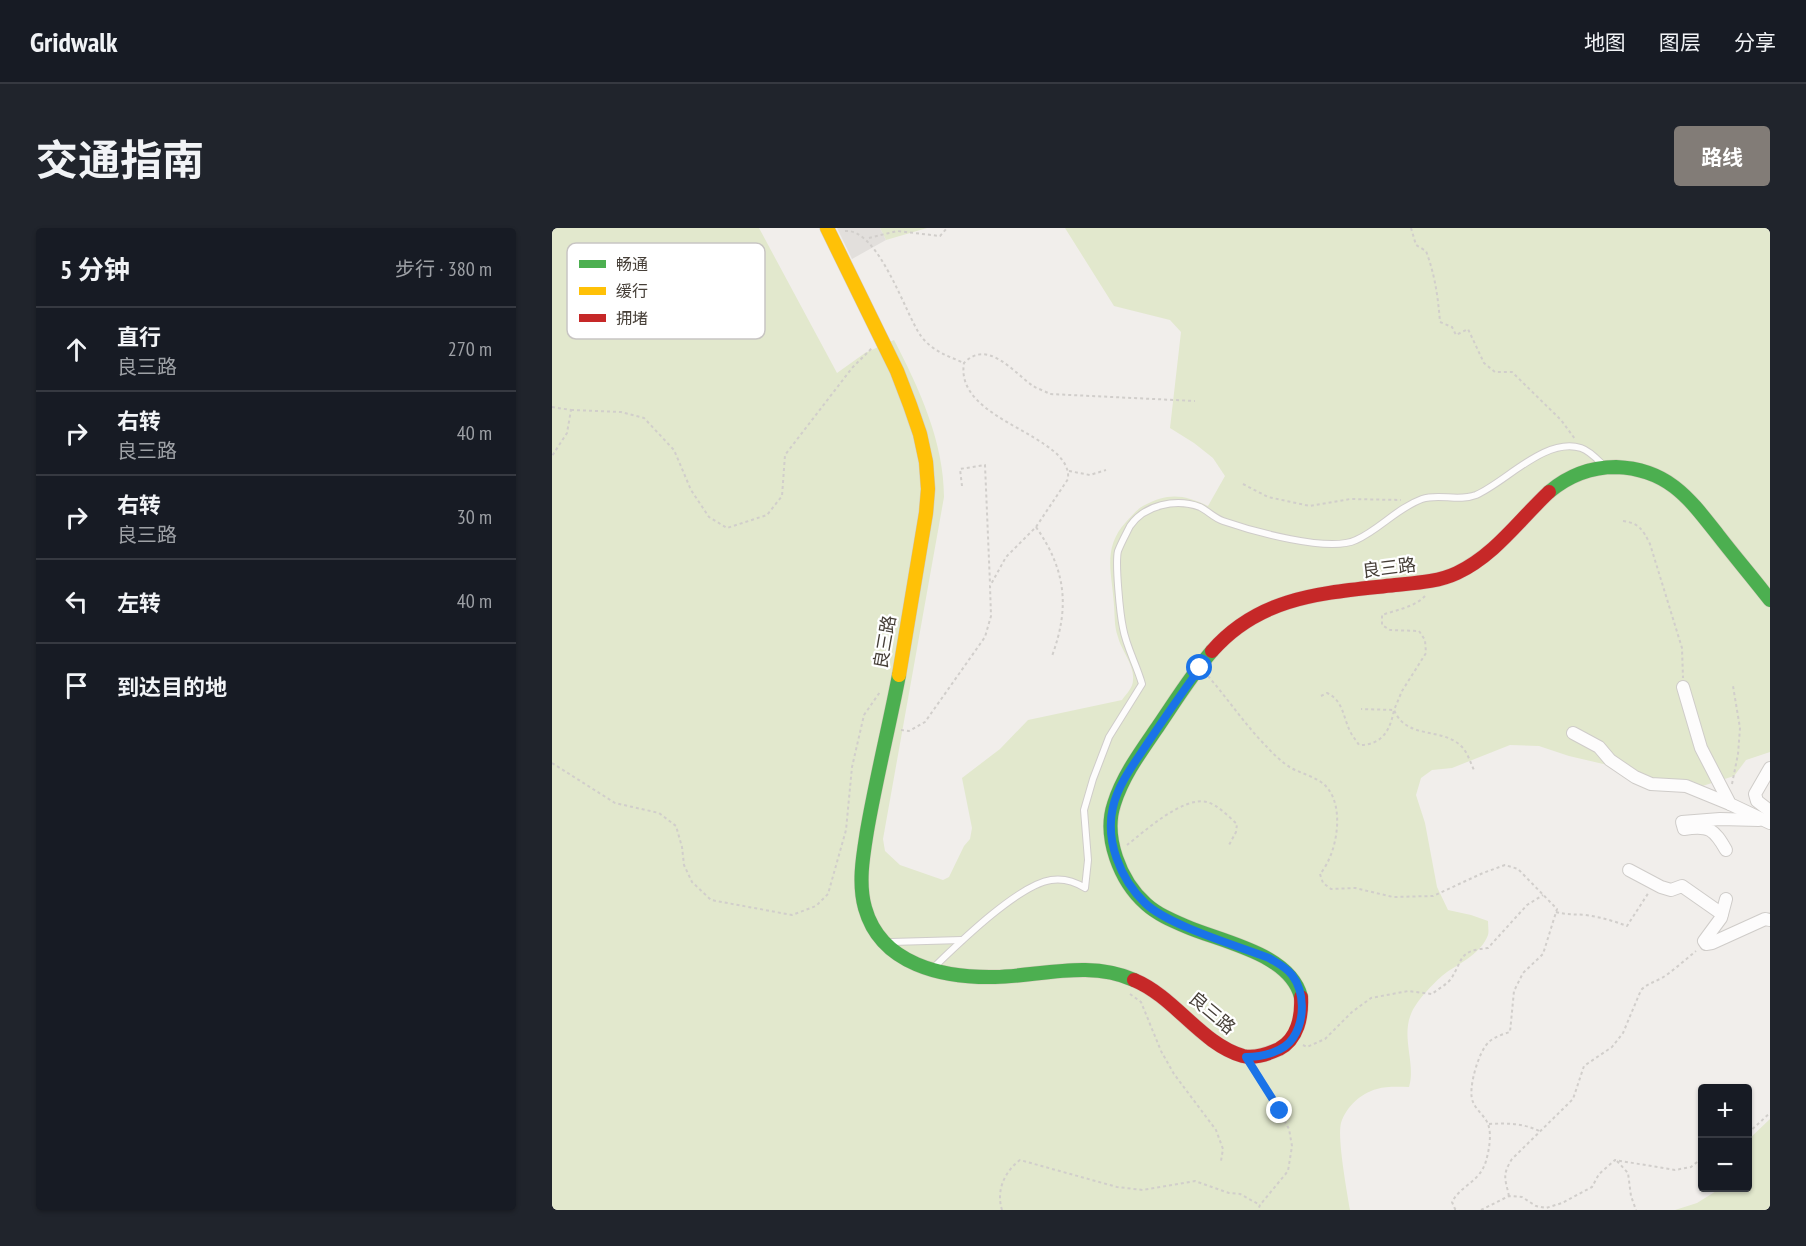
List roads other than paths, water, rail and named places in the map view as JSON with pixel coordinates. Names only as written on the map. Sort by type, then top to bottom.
[{"type":"main road","name":"良三路","points":[[829,232],[897,371],[920,434],[926,462],[928,489],[926,513],[865,847],[862,878],[865,908],[873,927],[884,942],[898,955],[931,971],[983,978],[1074,970],[1101,971],[1127,976],[1155,989],[1224,1049],[1246,1057],[1261,1057],[1268,1054],[1293,1040],[1301,1018],[1302,997],[1293,975],[1269,958],[1171,920],[1145,903],[1126,878],[1114,854],[1111,834],[1113,807],[1126,776],[1218,643],[1259,612],[1284,602],[1319,595],[1437,580],[1456,574],[1475,564],[1494,549],[1536,503],[1560,483],[1588,469],[1606,467],[1633,468],[1653,473],[1672,484],[1703,516],[1770,600]]},
{"type":"street","points":[[1683,687],[1701,748],[1730,804]]},
{"type":"street","points":[[1573,733],[1599,747],[1610,760],[1635,777],[1651,784],[1686,786],[1769,818]]},
{"type":"street","points":[[1769,818],[1755,794],[1770,768]]},
{"type":"street","points":[[1726,850],[1718,836],[1710,830],[1700,827],[1684,829],[1682,822],[1769,818]]},
{"type":"street","points":[[1629,870],[1671,890],[1682,886],[1722,914]]},
{"type":"street","points":[[1726,899],[1722,914],[1704,941],[1706,944],[1765,919],[1770,920]]},
{"type":"lane","points":[[931,971],[991,915],[1036,884],[1051,880],[1071,880],[1086,888],[1088,860],[1084,810],[1093,778],[1109,737],[1142,684],[1123,630],[1117,563],[1118,551],[1134,521],[1155,506],[1183,504],[1200,507],[1219,520],[1244,528],[1328,546],[1343,545],[1356,541],[1422,499],[1474,496],[1550,450],[1581,448],[1606,467]]},
{"type":"lane","points":[[884,942],[962,940]]}]
